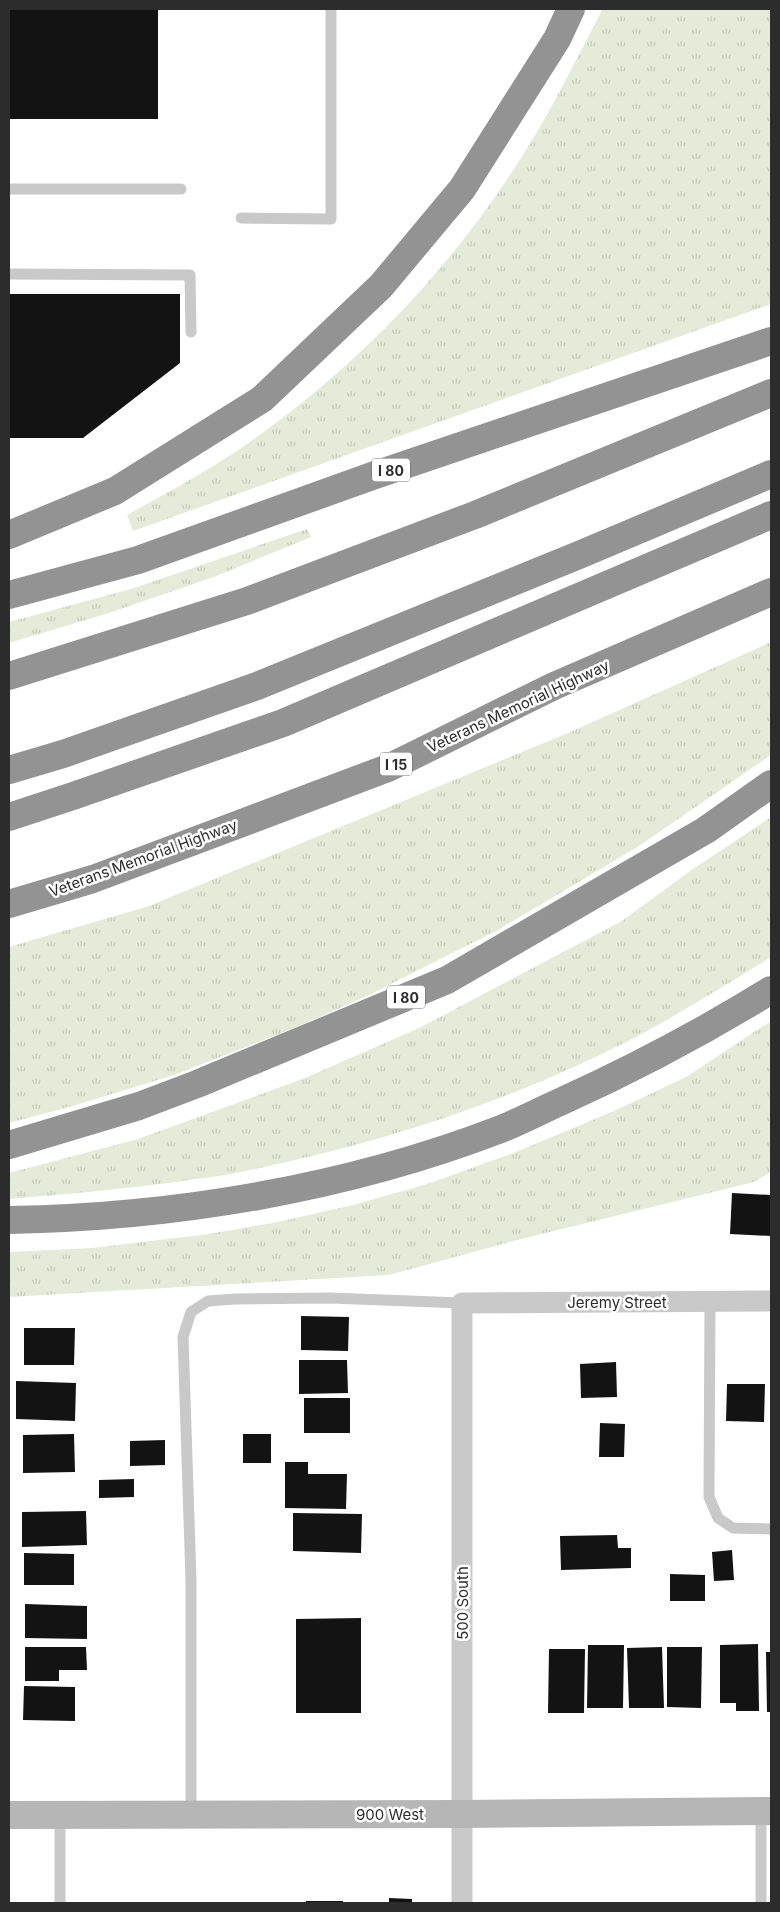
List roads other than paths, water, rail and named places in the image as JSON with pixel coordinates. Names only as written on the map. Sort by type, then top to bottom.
[{"type":"highway","points":[[9,535],[115,491],[262,399],[380,286],[462,189],[557,39],[571,9]]},
{"type":"highway","name":"I 80","points":[[9,595],[138,560],[351,484],[771,341]]},
{"type":"highway","points":[[9,676],[247,601],[475,515],[771,393]]},
{"type":"highway","points":[[9,770],[63,754],[258,686],[579,555],[771,474]]},
{"type":"highway","points":[[9,817],[283,723],[771,515]]},
{"type":"highway","name":"Veterans Memorial Highway","points":[[9,904],[93,879],[388,768],[554,686],[771,592]]},
{"type":"highway","name":"I 80","points":[[9,1145],[139,1106],[448,980],[706,830],[771,784]]},
{"type":"highway","points":[[9,1220],[109,1215],[196,1205],[300,1188],[402,1162],[501,1129],[625,1073],[714,1026],[771,990]]},
{"type":"main road","name":"900 West","points":[[9,1815],[766,1811]]},
{"type":"street","name":"Jeremy Street","points":[[462,1303],[771,1301]]},
{"type":"street","name":"500 South","points":[[462,1303],[462,1903]]},
{"type":"lane","points":[[241,218],[331,219],[331,9]]},
{"type":"lane","points":[[9,189],[181,189]]},
{"type":"lane","points":[[9,274],[190,275],[191,332]]},
{"type":"lane","points":[[190,1814],[192,1580],[183,1337],[192,1312],[208,1301],[236,1299],[330,1298],[462,1303]]},
{"type":"lane","points":[[710,1301],[709,1497],[718,1518],[733,1528],[771,1529]]},
{"type":"lane","points":[[760,1903],[766,1811]]},
{"type":"lane","points":[[60,1814],[60,1903]]}]
